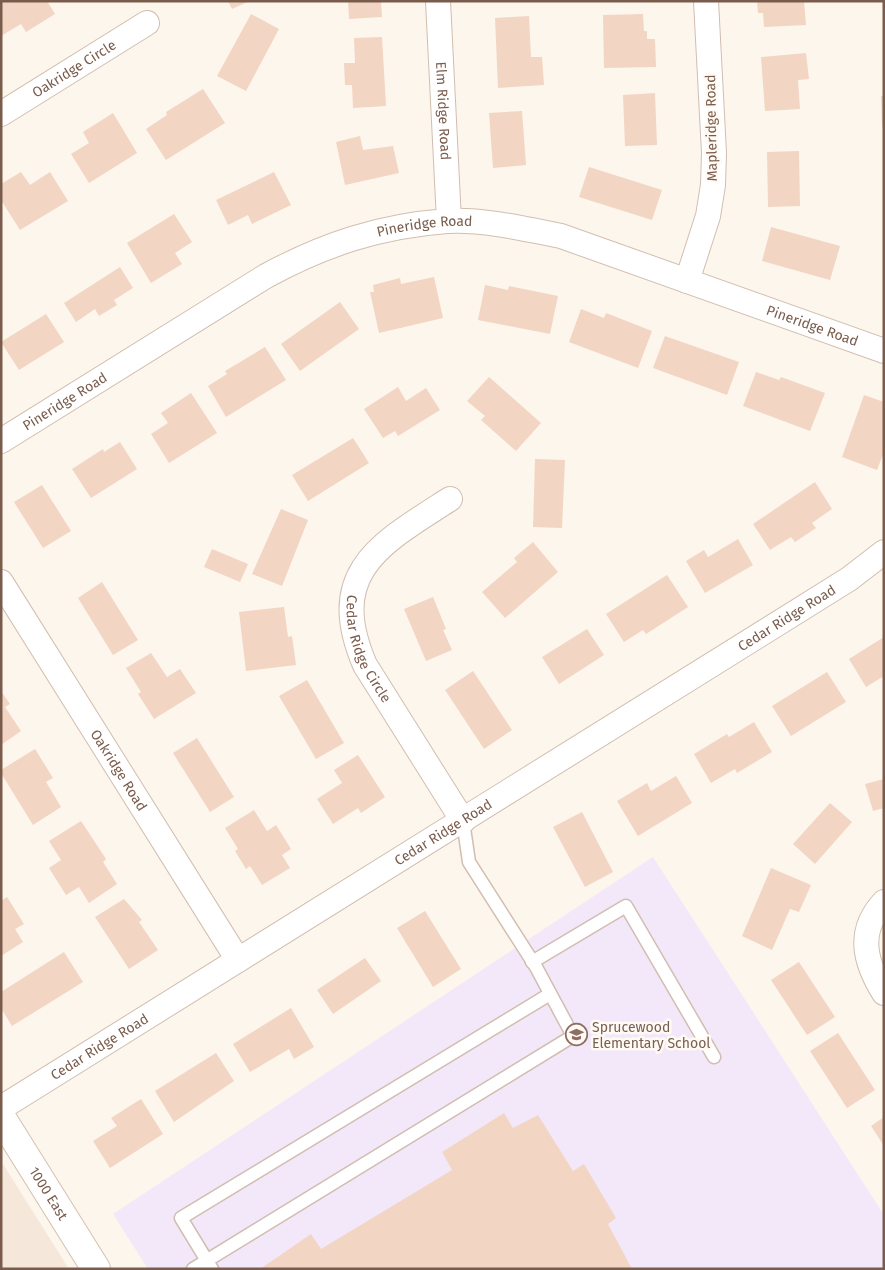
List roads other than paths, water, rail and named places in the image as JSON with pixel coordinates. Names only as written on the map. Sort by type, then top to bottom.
[{"type":"street","name":"Elm Ridge Road","points":[[438,1],[449,221]]},
{"type":"street","name":"Mapleridge Road","points":[[687,281],[708,216],[713,185],[714,153],[706,1]]},
{"type":"street","name":"Oakridge Circle","points":[[1,114],[147,23]]},
{"type":"street","name":"Pineridge Road","points":[[1,441],[266,276],[309,253],[354,237],[401,227],[449,221],[522,228],[561,236],[884,351]]},
{"type":"street","name":"Cedar Ridge Circle","points":[[450,499],[379,547],[363,568],[354,591],[350,615],[354,640],[365,665],[463,821]]},
{"type":"street","name":"Cedar Ridge Road","points":[[1,1108],[849,579],[884,552]]},
{"type":"street","name":"Oakridge Road","points":[[1,582],[238,960]]},
{"type":"street","points":[[884,902],[873,914],[865,935],[868,962],[884,992]]},
{"type":"street","name":"1000 East","points":[[1,1118],[96,1269]]},
{"type":"lane","points":[[193,1269],[209,1264],[573,1036],[532,962],[469,862],[463,821]]},
{"type":"lane","points":[[532,962],[626,906],[714,1057]]},
{"type":"lane","points":[[209,1264],[181,1218],[550,994]]},
{"type":"place","name":"Sprucewood Elementary School","points":[[576,1035]]}]
